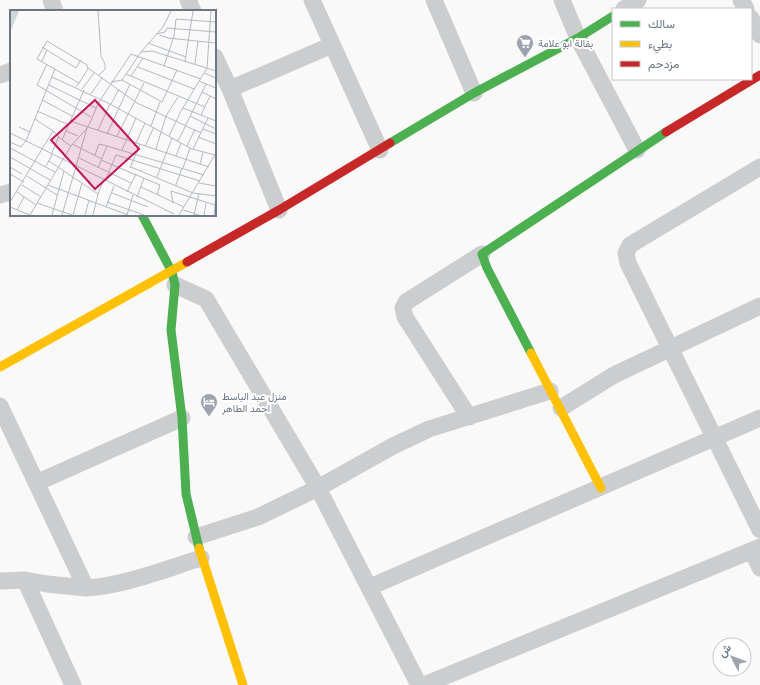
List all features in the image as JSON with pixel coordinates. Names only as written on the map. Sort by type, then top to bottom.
[{"type":"street","points":[[52,0],[55,10]]},
{"type":"street","points":[[188,0],[193,10]]},
{"type":"street","points":[[312,0],[380,150]]},
{"type":"street","points":[[434,0],[474,93]]},
{"type":"street","points":[[562,0],[578,38],[637,150]]},
{"type":"street","points":[[626,8],[638,0]]},
{"type":"street","points":[[0,367],[173,278],[279,210],[474,93],[578,38],[612,17]]},
{"type":"street","points":[[752,20],[760,35]]},
{"type":"street","points":[[230,89],[332,44]]},
{"type":"street","points":[[216,59],[230,89],[279,210]]},
{"type":"street","points":[[0,75],[10,71]]},
{"type":"street","points":[[469,417],[405,317],[403,308],[406,302],[482,254],[637,150],[760,76]]},
{"type":"street","points":[[760,167],[630,245],[626,253],[628,263],[671,347],[760,530]]},
{"type":"street","points":[[0,195],[10,192]]},
{"type":"street","points":[[142,216],[173,278],[171,330],[182,418],[186,494],[201,558],[243,685]]},
{"type":"street","points":[[482,254],[487,268],[601,488]]},
{"type":"street","points":[[173,278],[206,299],[318,488],[420,685]]},
{"type":"street","points":[[560,408],[614,375],[760,306]]},
{"type":"street","points":[[196,537],[258,518],[318,488],[393,446],[430,430],[550,391]]},
{"type":"street","points":[[1,412],[86,588]]},
{"type":"street","points":[[36,483],[182,418]]},
{"type":"street","points":[[370,587],[760,418]]},
{"type":"street","points":[[424,685],[756,549],[760,568]]},
{"type":"street","points":[[0,581],[25,580],[86,588],[102,587],[128,581],[201,558]]},
{"type":"street","points":[[25,580],[73,685]]},
{"type":"traffic: fast","points":[[390,143],[474,93],[578,38],[612,17]]},
{"type":"traffic: fast","points":[[531,353],[487,268],[482,254],[666,132]]},
{"type":"traffic: fast","points":[[143,216],[172,272],[175,285],[171,330],[182,418],[186,494],[199,548]]},
{"type":"traffic: slow","points":[[0,367],[187,262]]},
{"type":"traffic: slow","points":[[531,353],[601,488]]},
{"type":"traffic: slow","points":[[199,548],[243,685]]},
{"type":"traffic: jam","points":[[752,80],[760,75]]},
{"type":"traffic: jam","points":[[666,132],[752,80]]},
{"type":"traffic: jam","points":[[187,262],[279,210],[390,143]]},
{"type":"place","name":"بقالة ابو علامة","points":[[525,58]]},
{"type":"place","name":"منزل عبد الباسط احمد الطاهر","points":[[209,417]]}]
